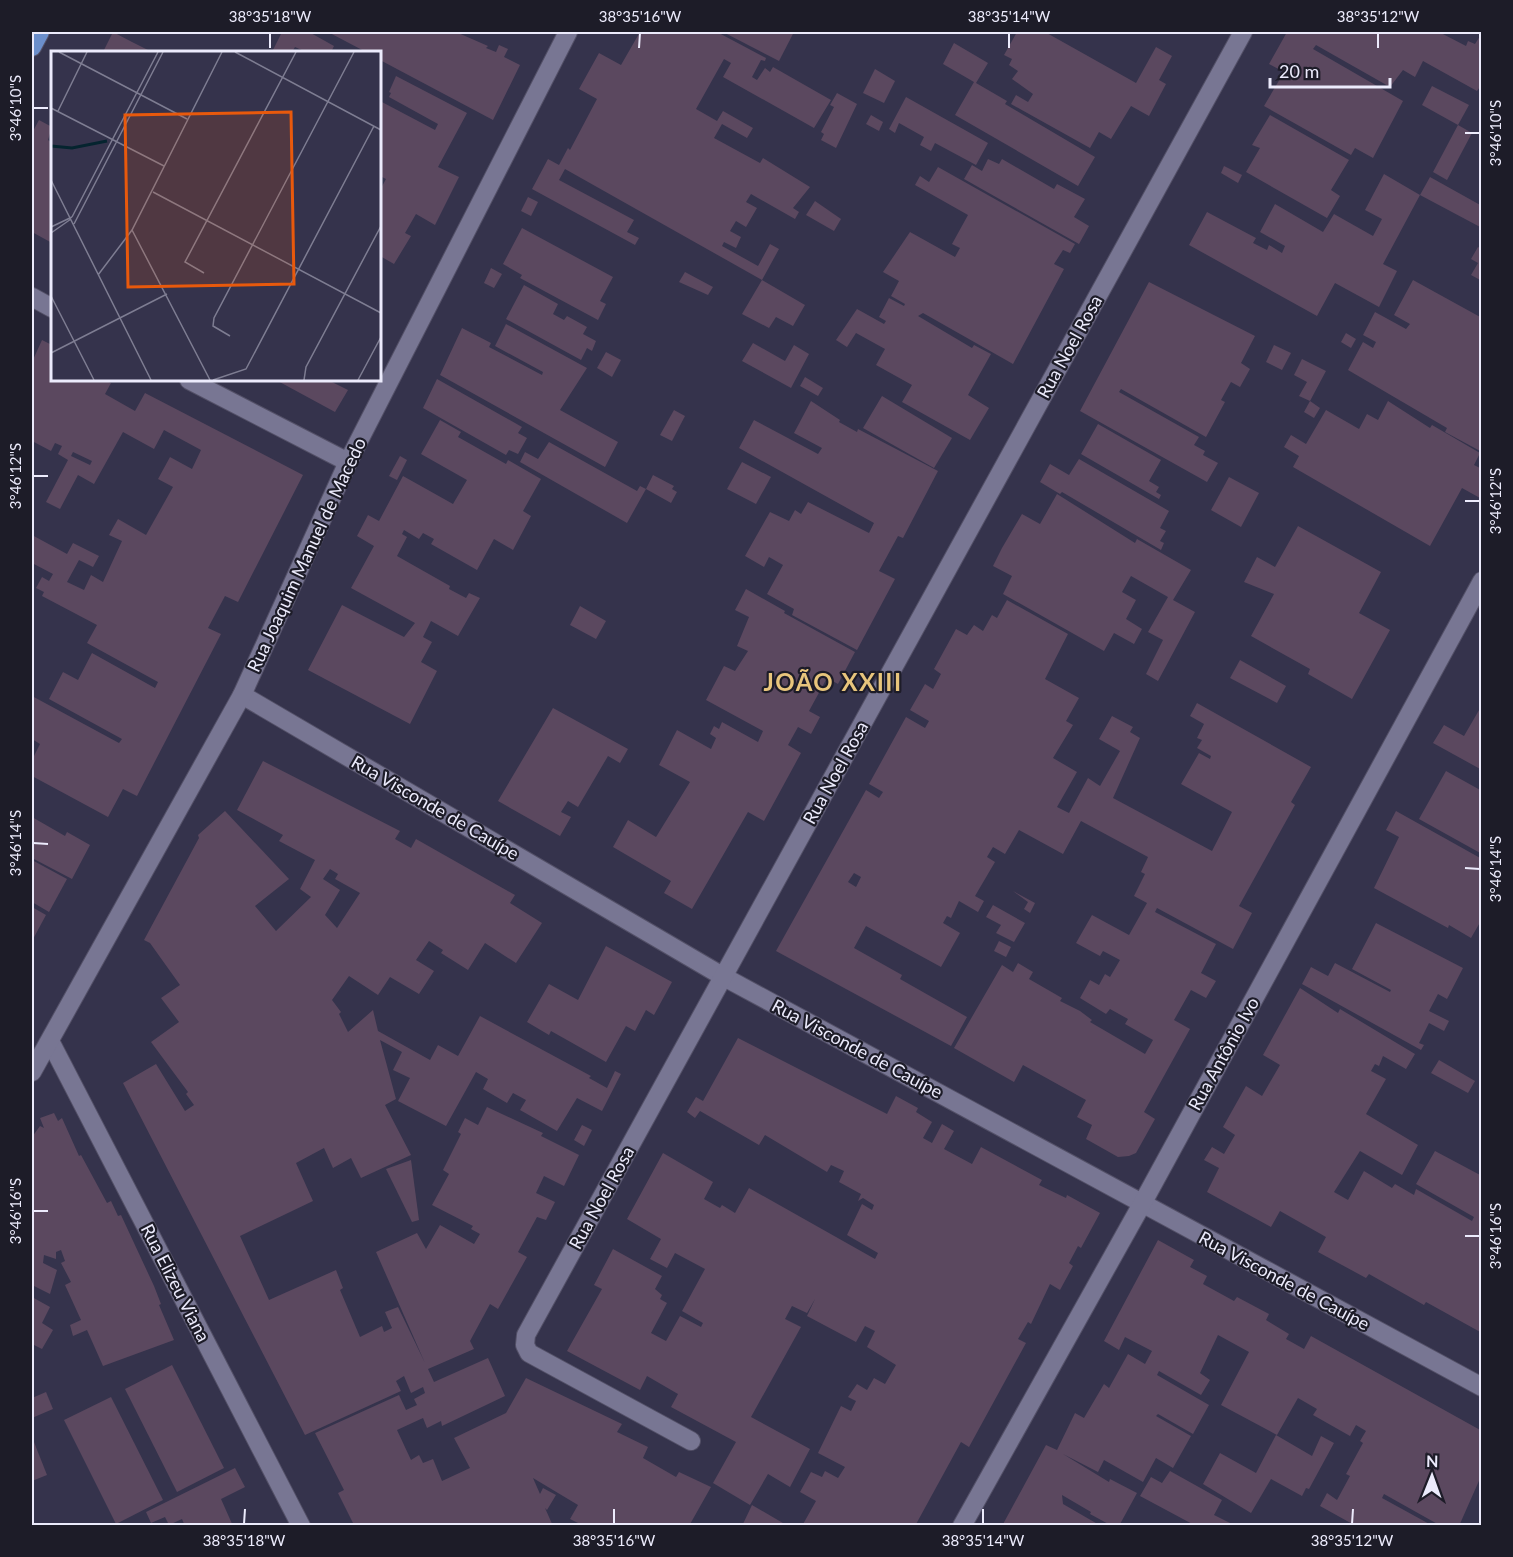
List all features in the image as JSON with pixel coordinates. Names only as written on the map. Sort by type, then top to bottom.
[{"type":"main road","points":[[32,47],[40,32]]},
{"type":"street","name":"Rua Noel Rosa","points":[[691,1441],[529,1353],[525,1344],[526,1335],[1243,32]]},
{"type":"street","name":"Rua Joaquim Manuel de Macedo","points":[[32,1072],[242,695],[348,462],[560,34]]},
{"type":"street","points":[[32,297],[51,307]]},
{"type":"street","points":[[191,381],[348,462]]},
{"type":"street","name":"Rua Antônio Ivo","points":[[962,1526],[1142,1204],[1482,581]]},
{"type":"street","name":"Rua Visconde de Cauípe","points":[[242,695],[724,977],[1482,1387]]},
{"type":"street","name":"Rua Elizeu Viana","points":[[50,1041],[301,1526]]},
{"type":"building","points":[[113,32],[150,51],[104,51]]},
{"type":"building","points":[[276,32],[309,32],[334,46],[332,51],[304,51],[295,47],[293,51],[272,51],[281,34]]},
{"type":"building","points":[[328,32],[456,32],[496,52],[499,45],[508,49],[504,57],[520,65],[493,120],[381,61],[381,51],[364,51]]},
{"type":"building","points":[[640,32],[717,32],[766,58],[765,61],[761,60],[752,77],[757,80],[765,68],[770,72],[773,67],[831,100],[814,128],[723,77],[731,63],[724,59],[696,109],[717,121],[723,111],[753,128],[747,138],[722,124],[714,138],[760,163],[763,158],[810,187],[793,208],[799,212],[795,219],[751,194],[746,202],[757,208],[746,227],[736,221],[730,231],[741,237],[736,248],[724,242],[722,246],[758,266],[770,244],[779,249],[762,280],[565,169],[559,180],[634,220],[627,232],[639,238],[635,245],[532,189],[548,159],[559,165],[568,148],[570,150],[597,99],[579,89],[599,53],[621,65]]},
{"type":"building","points":[[723,32],[794,32],[779,61]]},
{"type":"building","points":[[1017,32],[1045,32],[1136,83],[1156,47],[1172,56],[1159,80],[1166,84],[1149,116],[1131,106],[1111,139],[1099,132],[1090,148],[1011,104],[1016,95],[1028,102],[1033,94],[1012,79],[1018,71],[1009,65],[1012,59],[1004,55]]},
{"type":"building","points":[[1287,32],[1439,32],[1466,46],[1468,41],[1475,44],[1482,33],[1482,84],[1477,91],[1423,61],[1415,77],[1403,70],[1390,87],[1316,45],[1313,49],[1403,101],[1373,158],[1355,148],[1351,155],[1264,106],[1284,72],[1269,64]]},
{"type":"building","points":[[954,43],[988,63],[976,83],[1007,101],[1005,104],[1095,157],[1078,186],[955,115],[974,82],[943,64]]},
{"type":"building","points":[[875,69],[895,81],[884,103],[863,93]]},
{"type":"building","points":[[396,76],[467,113],[438,167],[459,177],[435,225],[416,214],[405,233],[411,236],[394,264],[381,257],[381,188],[386,179],[381,176],[381,102],[435,130],[438,124],[389,97],[391,93],[389,92]]},
{"type":"building","points":[[1432,86],[1469,105],[1458,125],[1422,105]]},
{"type":"building","points":[[837,93],[857,104],[836,148],[821,140],[824,134],[821,132],[834,107],[830,105]]},
{"type":"building","points":[[906,97],[988,143],[976,165],[935,143],[931,151],[920,145],[924,137],[899,123],[895,133],[889,129]]},
{"type":"building","points":[[871,115],[883,122],[879,131],[866,124]]},
{"type":"building","points":[[1270,115],[1349,160],[1331,190],[1340,196],[1327,218],[1246,172],[1260,148],[1252,145]]},
{"type":"building","points":[[39,120],[51,126],[48,140],[51,142],[51,242],[32,232],[32,133]]},
{"type":"building","points":[[1458,125],[1472,133],[1447,180],[1433,172]]},
{"type":"building","points":[[988,159],[999,164],[1002,159],[1054,189],[1057,184],[1085,199],[1074,217],[1089,226],[1079,244],[964,179],[972,165],[982,171]]},
{"type":"building","points":[[1224,166],[1242,175],[1238,183],[1221,173]]},
{"type":"building","points":[[938,167],[1075,244],[1070,253],[1063,250],[1054,264],[1064,269],[1013,364],[923,313],[918,316],[972,348],[974,345],[991,354],[968,395],[989,408],[970,440],[902,402],[912,385],[876,365],[885,349],[856,333],[847,347],[836,340],[857,309],[884,324],[886,321],[879,317],[889,298],[904,306],[905,304],[891,296],[899,281],[883,272],[910,232],[955,257],[960,248],[952,244],[968,215],[915,185],[920,176],[929,182]]},
{"type":"building","points":[[1384,174],[1420,195],[1383,264],[1397,271],[1379,307],[1335,283],[1317,316],[1189,245],[1207,212],[1256,238],[1253,243],[1267,250],[1269,245],[1282,253],[1285,246],[1260,232],[1275,204],[1323,232],[1334,214],[1373,236],[1382,219],[1365,210]]},
{"type":"building","points":[[1430,177],[1482,206],[1482,228],[1420,195]]},
{"type":"building","points":[[528,197],[538,202],[531,216],[521,211]]},
{"type":"building","points":[[815,201],[841,219],[834,231],[806,215]]},
{"type":"building","points":[[522,228],[613,277],[600,301],[606,304],[598,320],[520,278],[522,275],[503,264]]},
{"type":"building","points":[[1478,247],[1482,249],[1482,281],[1471,275],[1478,263],[1471,259]]},
{"type":"building","points":[[491,268],[502,274],[494,288],[484,283]]},
{"type":"building","points":[[685,272],[713,287],[708,295],[679,282]]},
{"type":"building","points":[[762,280],[805,305],[793,326],[776,317],[769,328],[742,314]]},
{"type":"building","points":[[1413,280],[1482,318],[1482,452],[1445,432],[1447,428],[1348,370],[1363,342],[1373,348],[1376,342],[1363,335],[1375,312],[1406,329],[1410,324],[1394,315]]},
{"type":"building","points":[[1149,282],[1255,336],[1241,363],[1250,369],[1240,387],[1231,382],[1221,400],[1225,402],[1206,437],[1121,389],[1119,392],[1199,437],[1194,445],[1205,451],[1203,455],[1218,463],[1207,482],[1080,411]]},
{"type":"building","points":[[524,285],[558,304],[553,314],[564,320],[567,316],[587,327],[583,334],[596,341],[592,351],[587,348],[581,360],[506,319]]},
{"type":"building","points":[[506,324],[587,368],[560,410],[618,442],[605,467],[440,375],[462,328],[491,343],[489,347],[542,375],[543,372],[495,346]]},
{"type":"building","points":[[1346,333],[1356,339],[1351,348],[1341,342]]},
{"type":"building","points":[[42,340],[51,344],[51,381],[106,381],[111,383],[105,394],[135,411],[145,393],[303,475],[238,602],[225,596],[208,628],[221,634],[137,796],[123,789],[108,817],[32,776],[32,760],[40,744],[32,739],[32,696],[119,743],[122,739],[49,699],[63,672],[78,680],[92,653],[155,688],[158,682],[87,643],[97,625],[42,596],[44,592],[36,588],[42,577],[49,581],[53,574],[32,563],[32,535],[67,554],[73,543],[99,556],[93,567],[79,560],[67,582],[84,590],[91,575],[103,582],[122,541],[109,535],[118,519],[146,535],[173,487],[158,479],[170,457],[192,469],[201,450],[164,430],[154,449],[123,432],[94,484],[78,475],[60,509],[46,502],[68,460],[58,454],[62,446],[55,443],[51,451],[32,441],[32,362]],"holes":[[[73,452],[92,461],[90,465],[71,456]]]},
{"type":"building","points":[[753,343],[785,361],[794,345],[809,354],[791,388],[742,361]]},
{"type":"building","points":[[1274,345],[1291,353],[1282,370],[1266,362]]},
{"type":"building","points":[[606,352],[621,360],[612,377],[597,368]]},
{"type":"building","points":[[1302,359],[1326,371],[1310,401],[1299,396],[1307,382],[1294,375]]},
{"type":"building","points":[[805,377],[823,388],[818,396],[800,386]]},
{"type":"building","points":[[437,379],[522,427],[518,433],[527,438],[518,454],[509,450],[506,455],[423,408]]},
{"type":"building","points":[[278,381],[333,381],[348,390],[335,412]]},
{"type":"building","points":[[882,396],[952,438],[934,468],[863,428]]},
{"type":"building","points":[[811,401],[857,432],[858,429],[938,471],[903,538],[898,536],[879,571],[895,579],[857,650],[792,615],[794,609],[767,594],[783,565],[769,557],[764,567],[745,556],[770,512],[789,521],[795,510],[801,514],[808,502],[869,533],[874,523],[739,448],[754,420],[818,454],[822,448],[794,433]]},
{"type":"building","points":[[1310,401],[1320,408],[1314,418],[1304,412]]},
{"type":"building","points":[[1388,401],[1430,428],[1432,425],[1480,453],[1474,465],[1482,469],[1480,498],[1462,488],[1430,546],[1293,467],[1299,456],[1284,447],[1291,435],[1306,444],[1326,410],[1359,429],[1367,414],[1378,420]]},
{"type":"building","points":[[674,410],[685,416],[672,441],[660,435]]},
{"type":"building","points":[[440,420],[461,432],[458,437],[506,464],[508,460],[541,479],[523,511],[531,516],[513,550],[494,539],[477,570],[431,544],[434,539],[423,533],[419,539],[404,530],[402,534],[407,537],[397,556],[450,586],[449,589],[466,598],[469,593],[480,598],[458,636],[431,621],[423,637],[432,642],[421,662],[437,671],[410,724],[308,670],[342,605],[404,637],[415,623],[351,588],[374,546],[357,536],[368,515],[379,521],[403,476],[453,504],[467,480],[421,454]]},
{"type":"building","points":[[1098,424],[1161,460],[1149,481],[1159,487],[1156,492],[1161,495],[1159,499],[1081,454]]},
{"type":"building","points":[[549,442],[637,491],[640,486],[646,489],[627,523],[520,462],[525,452],[538,459]]},
{"type":"building","points":[[400,456],[407,460],[397,480],[389,476]]},
{"type":"building","points":[[1079,459],[1169,511],[1160,528],[1166,531],[1160,541],[1164,543],[1161,550],[1062,492],[1060,494],[1040,482],[1050,464],[1069,475]]},
{"type":"building","points":[[742,462],[771,477],[756,504],[727,489]]},
{"type":"building","points":[[653,475],[674,486],[672,489],[677,492],[671,503],[646,489]]},
{"type":"building","points":[[1229,477],[1259,493],[1241,527],[1211,510]]},
{"type":"building","points":[[1057,494],[1135,543],[1137,539],[1191,570],[1173,600],[1195,612],[1158,681],[1146,674],[1163,640],[1148,632],[1168,597],[1131,576],[1122,592],[1136,600],[1126,619],[1142,629],[1134,644],[1114,633],[1104,651],[1003,594],[1012,576],[993,566],[1002,548],[1022,514],[1040,524]]},
{"type":"building","points":[[1298,526],[1381,572],[1359,613],[1390,630],[1352,699],[1308,674],[1310,669],[1251,636],[1274,594],[1244,582],[1257,557],[1275,567]]},
{"type":"building","points":[[746,589],[855,652],[838,684],[827,678],[809,711],[820,717],[811,734],[798,727],[788,745],[801,753],[764,821],[748,812],[692,909],[664,893],[671,881],[613,847],[628,820],[656,837],[690,782],[659,765],[677,730],[711,749],[716,738],[710,734],[714,726],[719,729],[722,722],[758,742],[763,731],[706,700],[724,666],[735,671],[748,651],[737,646],[749,617],[735,610]]},
{"type":"building","points":[[1007,600],[1068,634],[1045,679],[1079,698],[1066,721],[1073,725],[1053,758],[1077,772],[1057,807],[1069,813],[1088,778],[1100,786],[1120,751],[1099,739],[1112,716],[1133,727],[1130,732],[1140,738],[1113,798],[1212,851],[1232,812],[1181,784],[1199,753],[1210,759],[1211,756],[1197,748],[1202,740],[1197,738],[1204,724],[1190,716],[1197,703],[1311,767],[1291,802],[1295,805],[1239,906],[1252,913],[1233,949],[1157,908],[1155,912],[1216,944],[1201,973],[1216,981],[1206,998],[1191,990],[1174,1020],[1190,1029],[1144,1112],[1155,1119],[1136,1153],[1129,1156],[1118,1157],[1086,1139],[1092,1125],[1077,1117],[1086,1100],[1023,1065],[1014,1082],[954,1048],[1002,965],[1013,972],[1018,963],[1033,972],[1029,979],[1062,998],[1060,1001],[1080,1011],[1092,1020],[1090,1022],[1145,1054],[1153,1040],[1125,1024],[1128,1019],[1110,1009],[1106,1014],[1080,998],[1090,980],[1099,985],[1105,974],[1110,977],[1120,960],[1103,951],[1100,956],[1076,943],[1092,915],[1129,935],[1147,903],[1134,896],[1145,874],[1141,872],[1148,857],[1081,821],[1063,854],[1019,830],[1005,854],[993,847],[987,857],[995,862],[975,896],[984,901],[978,912],[959,901],[951,918],[947,916],[943,923],[960,933],[941,967],[866,926],[854,948],[902,975],[900,979],[967,1017],[951,1046],[776,951],[866,790],[879,798],[883,792],[869,784],[906,717],[925,728],[929,721],[910,710],[925,684],[933,689],[941,674],[934,669],[956,629],[967,635],[974,625],[983,631],[992,615],[997,618]],"holes":[[[854,873],[861,877],[856,887],[848,882]]]},
{"type":"building","points":[[580,606],[606,621],[596,639],[570,625]]},
{"type":"building","points":[[1240,660],[1286,686],[1277,703],[1230,678]]},
{"type":"building","points":[[1482,705],[1482,770],[1433,743],[1444,725],[1464,736]]},
{"type":"building","points":[[553,708],[628,749],[620,763],[608,756],[578,807],[568,801],[561,812],[571,817],[560,836],[498,801]]},
{"type":"building","points":[[263,761],[400,831],[395,839],[411,848],[416,839],[515,895],[510,903],[542,923],[516,963],[485,943],[468,970],[441,953],[443,950],[429,941],[416,960],[434,971],[419,994],[390,977],[378,995],[349,976],[332,1000],[341,1012],[339,1014],[348,1032],[373,1010],[378,1031],[430,1060],[438,1045],[458,1056],[480,1016],[591,1076],[589,1078],[607,1088],[615,1071],[621,1074],[602,1111],[577,1098],[557,1131],[520,1110],[526,1100],[513,1093],[507,1103],[483,1089],[488,1079],[476,1072],[446,1126],[398,1101],[410,1078],[393,1070],[402,1052],[380,1040],[396,1099],[385,1105],[411,1155],[361,1178],[351,1158],[333,1168],[324,1148],[296,1163],[313,1201],[240,1236],[269,1300],[336,1270],[343,1288],[340,1290],[360,1337],[382,1326],[384,1332],[392,1328],[385,1312],[398,1307],[425,1363],[376,1252],[417,1233],[426,1249],[440,1225],[474,1244],[480,1234],[471,1229],[473,1226],[432,1205],[449,1174],[443,1170],[461,1134],[458,1132],[465,1118],[478,1125],[487,1107],[543,1133],[541,1136],[579,1155],[564,1186],[544,1176],[536,1193],[555,1202],[546,1220],[537,1217],[518,1252],[527,1257],[498,1309],[490,1304],[470,1341],[474,1349],[428,1369],[434,1382],[488,1358],[505,1396],[442,1426],[441,1421],[427,1428],[423,1418],[397,1430],[411,1460],[419,1455],[423,1463],[433,1459],[442,1481],[470,1468],[454,1438],[506,1413],[526,1378],[622,1424],[617,1432],[648,1447],[643,1458],[676,1477],[679,1472],[711,1487],[689,1526],[584,1526],[570,1519],[578,1505],[533,1478],[540,1494],[543,1488],[556,1495],[547,1510],[545,1508],[553,1526],[348,1526],[353,1523],[338,1493],[344,1490],[315,1433],[399,1395],[406,1410],[417,1405],[414,1399],[425,1393],[423,1387],[411,1393],[404,1376],[396,1381],[401,1391],[305,1435],[123,1083],[156,1064],[185,1111],[194,1105],[186,1094],[188,1092],[151,1042],[179,1022],[161,998],[180,985],[150,943],[144,940],[199,838],[198,835],[225,811],[289,879],[255,906],[276,931],[311,897],[300,889],[315,860],[279,841],[283,835],[237,810]],"holes":[[[330,869],[338,874],[335,879],[360,893],[337,928],[325,915],[340,890],[323,879]]]},
{"type":"building","points":[[1446,771],[1482,791],[1482,854],[1419,819]]},
{"type":"building","points":[[1396,811],[1482,859],[1482,919],[1471,938],[1374,888],[1399,837],[1386,830]]},
{"type":"building","points":[[32,817],[65,836],[67,832],[90,845],[72,879],[32,858]]},
{"type":"building","points":[[32,860],[67,879],[49,912],[32,902]]},
{"type":"building","points":[[1013,891],[1035,903],[1030,913],[1024,909],[1028,902]]},
{"type":"building","points":[[993,905],[1025,923],[1014,942],[996,933],[1001,925],[986,917]]},
{"type":"building","points":[[32,907],[46,915],[32,941]]},
{"type":"building","points":[[1376,923],[1463,968],[1447,999],[1438,994],[1429,1011],[1449,1021],[1444,1031],[1429,1023],[1419,1043],[1424,1045],[1421,1050],[1302,984],[1311,967],[1328,976],[1335,963],[1390,992],[1391,990],[1352,969]]},
{"type":"building","points":[[999,941],[1011,947],[1006,957],[994,951]]},
{"type":"building","points":[[606,946],[672,982],[654,1015],[646,1010],[635,1031],[626,1026],[606,1062],[551,1031],[549,1035],[527,1022],[549,984],[578,1000]]},
{"type":"building","points":[[1300,988],[1338,1013],[1340,1009],[1415,1054],[1406,1069],[1383,1056],[1379,1066],[1375,1064],[1371,1071],[1386,1079],[1366,1114],[1418,1145],[1402,1175],[1360,1151],[1334,1192],[1348,1200],[1364,1171],[1392,1188],[1395,1184],[1414,1195],[1416,1189],[1472,1221],[1474,1217],[1416,1184],[1435,1151],[1482,1176],[1482,1333],[1426,1302],[1424,1305],[1369,1274],[1366,1278],[1318,1252],[1326,1237],[1280,1211],[1271,1227],[1207,1192],[1219,1168],[1204,1160],[1212,1147],[1224,1154],[1235,1135],[1223,1127],[1246,1086],[1262,1096],[1280,1065],[1263,1055]]},
{"type":"building","points":[[738,1038],[887,1114],[896,1096],[918,1108],[916,1112],[932,1122],[923,1138],[932,1143],[942,1124],[954,1131],[944,1149],[972,1164],[981,1147],[1042,1180],[1039,1185],[1066,1198],[1067,1195],[1100,1213],[1081,1248],[1078,1246],[1069,1263],[1073,1266],[1060,1290],[1050,1284],[1031,1324],[1028,1322],[1018,1339],[1026,1343],[969,1447],[961,1442],[915,1526],[802,1526],[816,1501],[800,1492],[811,1472],[822,1477],[825,1471],[838,1478],[845,1467],[818,1453],[841,1406],[851,1411],[856,1401],[848,1397],[857,1384],[867,1390],[874,1378],[885,1384],[896,1365],[867,1347],[875,1331],[865,1326],[856,1342],[807,1316],[815,1299],[807,1313],[792,1306],[785,1319],[801,1327],[751,1417],[810,1449],[790,1487],[768,1474],[750,1505],[713,1483],[736,1442],[671,1407],[678,1394],[647,1376],[640,1390],[567,1351],[602,1289],[594,1285],[613,1249],[662,1276],[655,1289],[662,1295],[660,1299],[667,1303],[651,1333],[666,1341],[680,1316],[701,1327],[703,1323],[682,1311],[705,1269],[675,1253],[667,1268],[650,1259],[661,1239],[627,1219],[663,1153],[713,1182],[704,1199],[720,1208],[722,1205],[735,1213],[749,1188],[875,1259],[878,1253],[847,1235],[862,1204],[872,1210],[874,1205],[863,1198],[858,1201],[861,1194],[839,1182],[844,1171],[831,1165],[827,1172],[765,1135],[759,1145],[700,1111],[695,1118],[687,1112],[696,1097],[703,1101]]},
{"type":"building","points":[[1439,1060],[1475,1081],[1468,1093],[1431,1073]]},
{"type":"building","points":[[54,1113],[58,1121],[62,1118],[79,1156],[81,1155],[107,1203],[111,1201],[118,1216],[121,1215],[154,1286],[161,1304],[159,1305],[174,1340],[103,1366],[87,1330],[73,1336],[70,1325],[81,1320],[65,1285],[71,1282],[61,1263],[65,1261],[61,1250],[56,1252],[56,1259],[44,1255],[43,1263],[57,1270],[50,1294],[32,1285],[32,1137],[40,1126],[44,1128],[40,1118]]},
{"type":"building","points":[[582,1125],[592,1130],[584,1146],[574,1140]]},
{"type":"building","points":[[411,1160],[419,1220],[412,1222],[386,1169]]},
{"type":"building","points":[[1158,1240],[1194,1260],[1190,1267],[1207,1276],[1203,1284],[1234,1301],[1237,1297],[1269,1314],[1266,1320],[1289,1334],[1286,1339],[1304,1349],[1311,1336],[1482,1431],[1482,1474],[1459,1526],[1441,1526],[1384,1494],[1382,1498],[1433,1526],[1356,1526],[1320,1506],[1327,1493],[1337,1500],[1350,1476],[1346,1474],[1363,1443],[1360,1441],[1366,1431],[1356,1425],[1350,1436],[1313,1415],[1317,1409],[1298,1398],[1277,1435],[1221,1405],[1249,1352],[1218,1335],[1200,1373],[1210,1380],[1201,1395],[1159,1371],[1157,1375],[1209,1405],[1193,1434],[1158,1414],[1156,1416],[1191,1436],[1173,1468],[1156,1458],[1143,1482],[1104,1460],[1098,1472],[1063,1454],[1109,1482],[1110,1479],[1137,1493],[1119,1526],[1112,1526],[1062,1495],[1063,1504],[1101,1526],[1002,1526],[1046,1445],[1057,1450],[1075,1413],[1084,1418],[1104,1384],[1109,1388],[1128,1354],[1145,1364],[1152,1351],[1125,1337],[1119,1350],[1104,1341]]},
{"type":"building","points":[[32,1297],[50,1307],[42,1323],[53,1330],[42,1349],[34,1345],[32,1349]]},
{"type":"building","points":[[172,1365],[224,1468],[177,1492],[125,1389]]},
{"type":"building","points":[[46,1392],[53,1409],[32,1418],[32,1398]]},
{"type":"building","points":[[111,1397],[163,1500],[116,1524],[64,1420]]},
{"type":"building","points":[[1276,1435],[1312,1456],[1321,1436],[1334,1443],[1309,1489],[1306,1488],[1302,1496],[1271,1479],[1251,1513],[1203,1484],[1220,1453],[1256,1473]]},
{"type":"building","points":[[32,1437],[47,1475],[32,1481]]},
{"type":"building","points":[[235,1468],[245,1487],[221,1499],[233,1526],[185,1526],[182,1519],[169,1525],[165,1517],[151,1523],[146,1512]]},
{"type":"building","points":[[1170,1471],[1222,1500],[1214,1515],[1230,1523],[1228,1526],[1196,1526],[1140,1496],[1151,1477],[1162,1483]]},
{"type":"building","points":[[752,1505],[788,1526],[742,1526]]},
{"type":"district","name":"JOÃO XXIII","points":[[833,683]]}]
